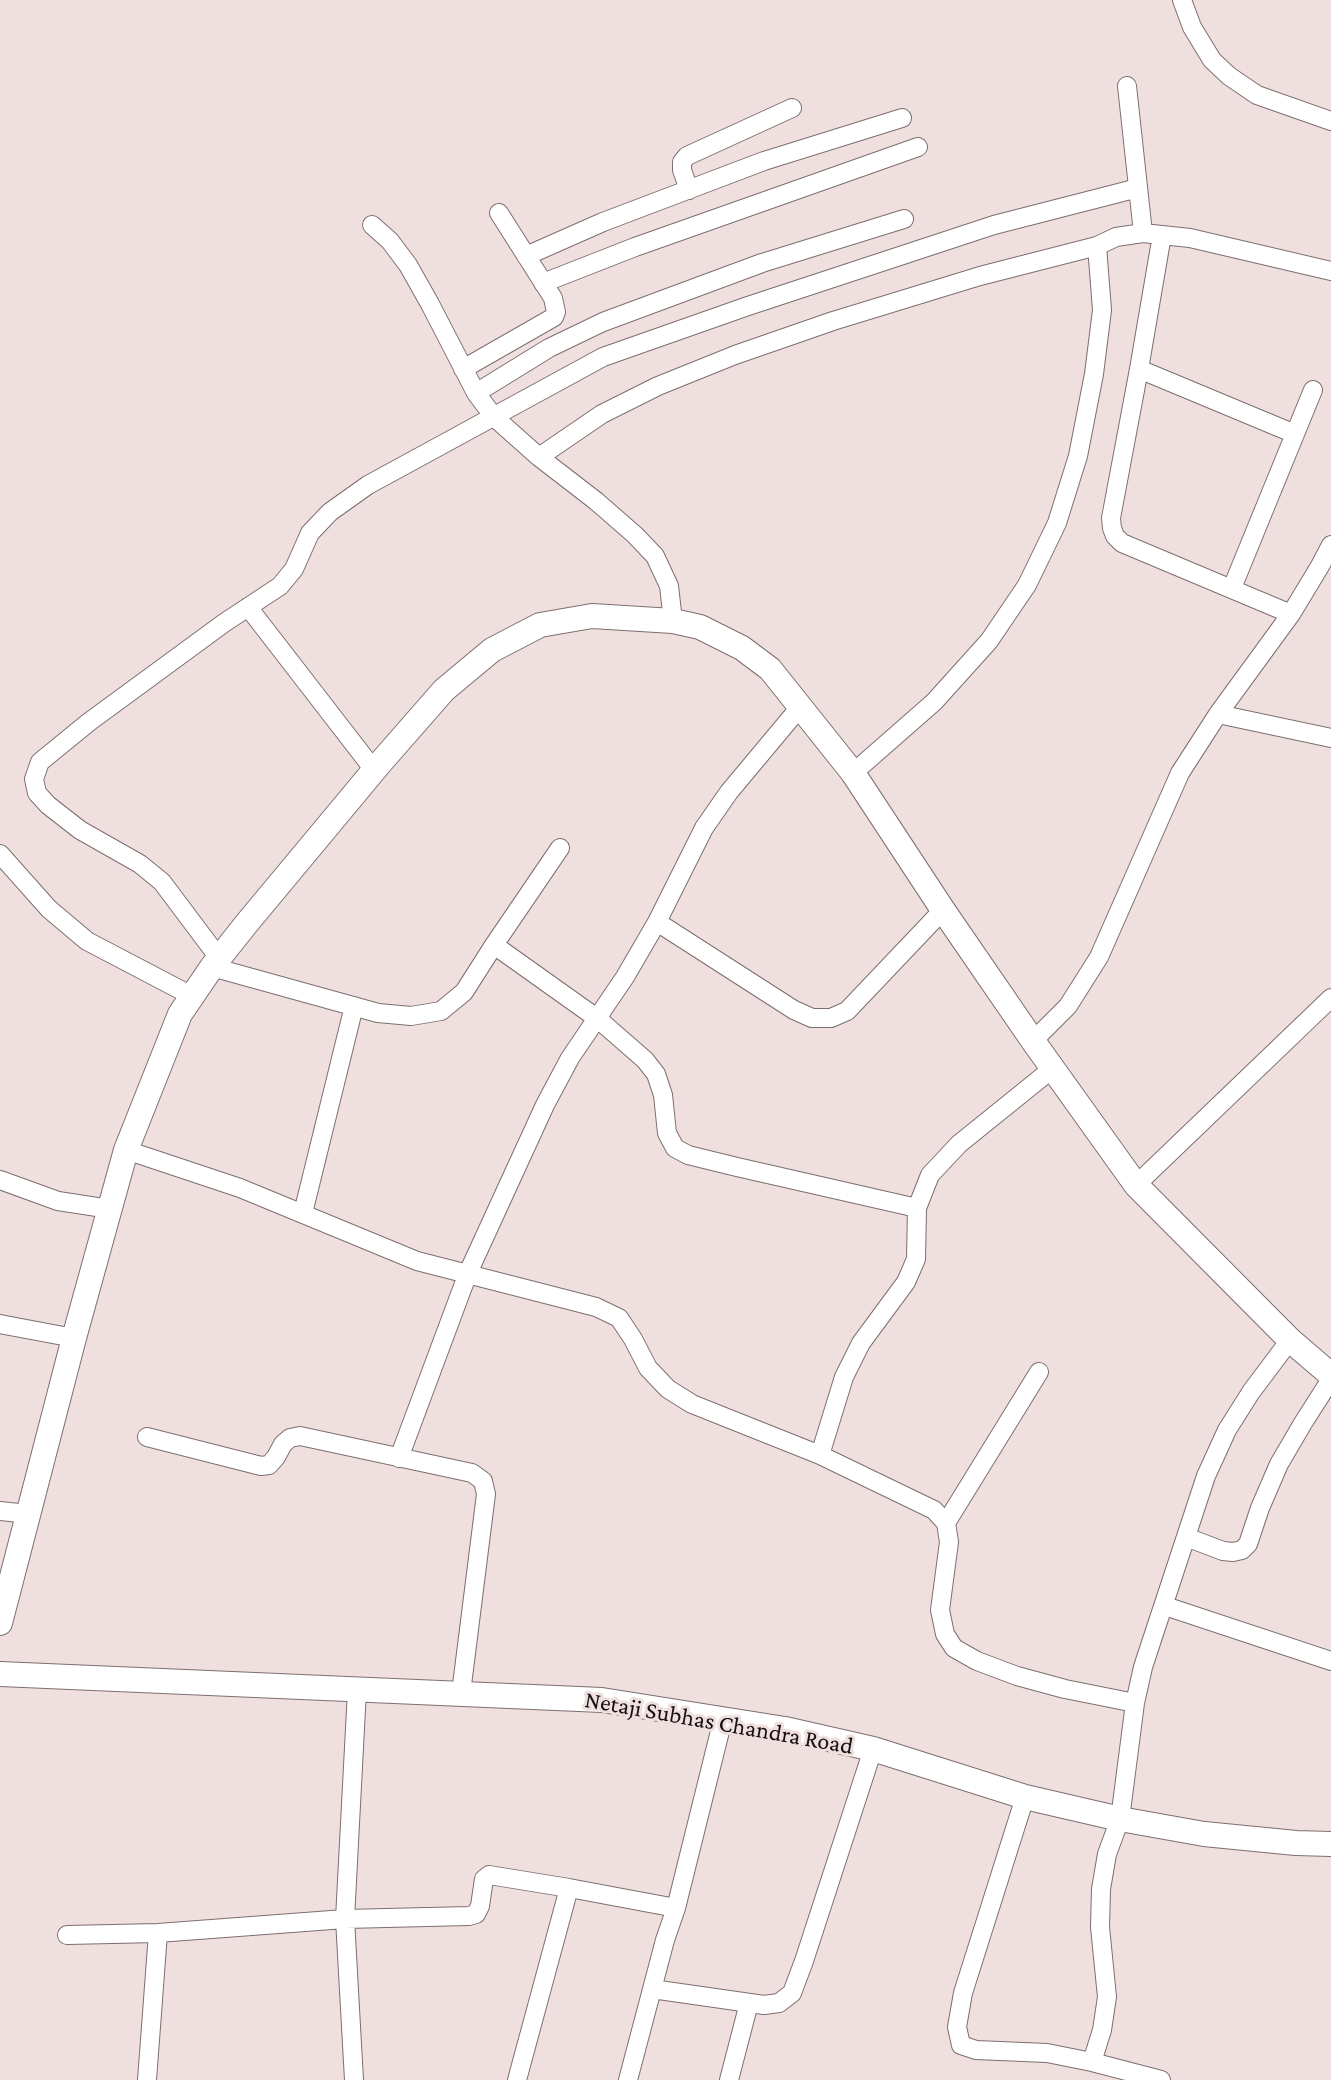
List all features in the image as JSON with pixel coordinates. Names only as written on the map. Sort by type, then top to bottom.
[{"type":"street","points":[[1182,0],[1192,27],[1212,60],[1229,76],[1257,95],[1331,121]]},
{"type":"street","points":[[1127,86],[1143,233]]},
{"type":"street","points":[[689,190],[682,170],[682,162],[687,156],[792,108]]},
{"type":"street","points":[[526,256],[603,222],[764,161],[902,118]]},
{"type":"street","points":[[543,283],[635,247],[918,147]]},
{"type":"street","points":[[560,848],[464,992],[441,1011],[411,1016],[378,1013],[215,962],[162,882],[140,864],[80,830],[48,805],[37,793],[34,779],[40,762],[89,722],[280,586],[294,569],[310,533],[330,512],[368,485],[603,357],[994,225],[1138,188]]},
{"type":"street","points":[[463,369],[554,317],[556,312],[556,306],[543,283],[499,213]]},
{"type":"street","points":[[476,393],[549,348],[603,322],[762,263],[904,219]]},
{"type":"street","points":[[372,225],[390,241],[408,265],[476,393],[494,417],[596,501],[655,556],[669,586],[673,621]]},
{"type":"street","points":[[539,457],[602,414],[658,386],[735,355],[833,321],[980,276],[1097,246],[1116,237],[1143,233],[1190,238],[1331,271]]},
{"type":"street","points":[[1162,235],[1111,518],[1112,528],[1122,543],[1291,614]]},
{"type":"street","points":[[853,773],[934,702],[989,641],[1027,585],[1057,523],[1078,456],[1094,374],[1102,310],[1097,246]]},
{"type":"street","points":[[1139,369],[1295,434]]},
{"type":"street","points":[[1232,588],[1313,390]]},
{"type":"street","points":[[1033,1041],[1068,1006],[1099,957],[1180,773],[1218,714],[1291,614],[1331,545]]},
{"type":"street","points":[[248,607],[374,770]]},
{"type":"street","points":[[0,1623],[126,1150],[180,1014],[215,962],[444,690],[492,650],[540,625],[592,616],[673,621],[700,627],[742,648],[770,669],[853,773],[1052,1069],[1136,1185],[1290,1340],[1331,1377],[1279,1464],[1248,1544],[1242,1550],[1223,1551],[1186,1537]]},
{"type":"street","points":[[399,1458],[468,1273],[545,1105],[570,1058],[625,977],[657,922],[704,828],[729,792],[800,707]]},
{"type":"street","points":[[1218,714],[1331,738]]},
{"type":"street","points":[[0,854],[49,909],[87,941],[192,996]]},
{"type":"street","points":[[657,922],[794,1010],[812,1018],[831,1018],[847,1011],[943,910]]},
{"type":"street","points":[[494,945],[598,1019],[645,1060],[656,1074],[663,1095],[667,1133],[675,1148],[688,1155],[917,1208]]},
{"type":"street","points":[[1136,1185],[1331,998]]},
{"type":"street","points":[[303,1213],[354,1006]]},
{"type":"street","points":[[820,1455],[844,1377],[861,1343],[906,1282],[916,1259],[917,1208],[930,1175],[959,1144],[1052,1069]]},
{"type":"street","points":[[126,1150],[240,1188],[417,1261],[596,1307],[619,1318],[648,1368],[668,1389],[692,1404],[820,1455],[934,1510],[946,1523],[949,1542],[940,1610],[945,1634],[954,1648],[977,1661],[1017,1676],[1135,1703]]},
{"type":"street","points":[[0,1180],[58,1201],[110,1209]]},
{"type":"street","points":[[0,1324],[74,1338]]},
{"type":"street","points":[[1092,2062],[1102,2030],[1107,1997],[1100,1927],[1101,1889],[1107,1854],[1120,1819],[1135,1703],[1143,1667],[1206,1476],[1227,1430],[1290,1340]]},
{"type":"street","points":[[946,1523],[1039,1372]]},
{"type":"street","points":[[147,1437],[261,1466],[269,1465],[290,1438],[300,1436],[472,1473],[483,1481],[486,1494],[461,1693]]},
{"type":"street","points":[[0,1511],[28,1514]]},
{"type":"street","points":[[1165,1606],[1331,1661]]},
{"type":"street","name":"Netaji Subhas Chandra Road","points":[[0,1674],[602,1700],[785,1729],[873,1749],[1025,1797],[1120,1819],[1204,1834],[1331,1844]]},
{"type":"street","points":[[354,2080],[345,1919],[357,1690]]},
{"type":"street","points":[[628,2080],[676,1908],[723,1719]]},
{"type":"street","points":[[652,1989],[764,2005],[779,2003],[792,1993],[873,1749]]},
{"type":"street","points":[[1025,1797],[963,1993],[957,2027],[961,2045],[976,2050],[1047,2053],[1152,2079]]},
{"type":"street","points":[[67,1935],[158,1933],[345,1919],[469,1916],[476,1914],[480,1906],[484,1879],[489,1875],[676,1908]]},
{"type":"street","points":[[517,2080],[569,1888]]},
{"type":"street","points":[[147,2080],[158,1933]]},
{"type":"street","points":[[729,2080],[749,2003]]}]
